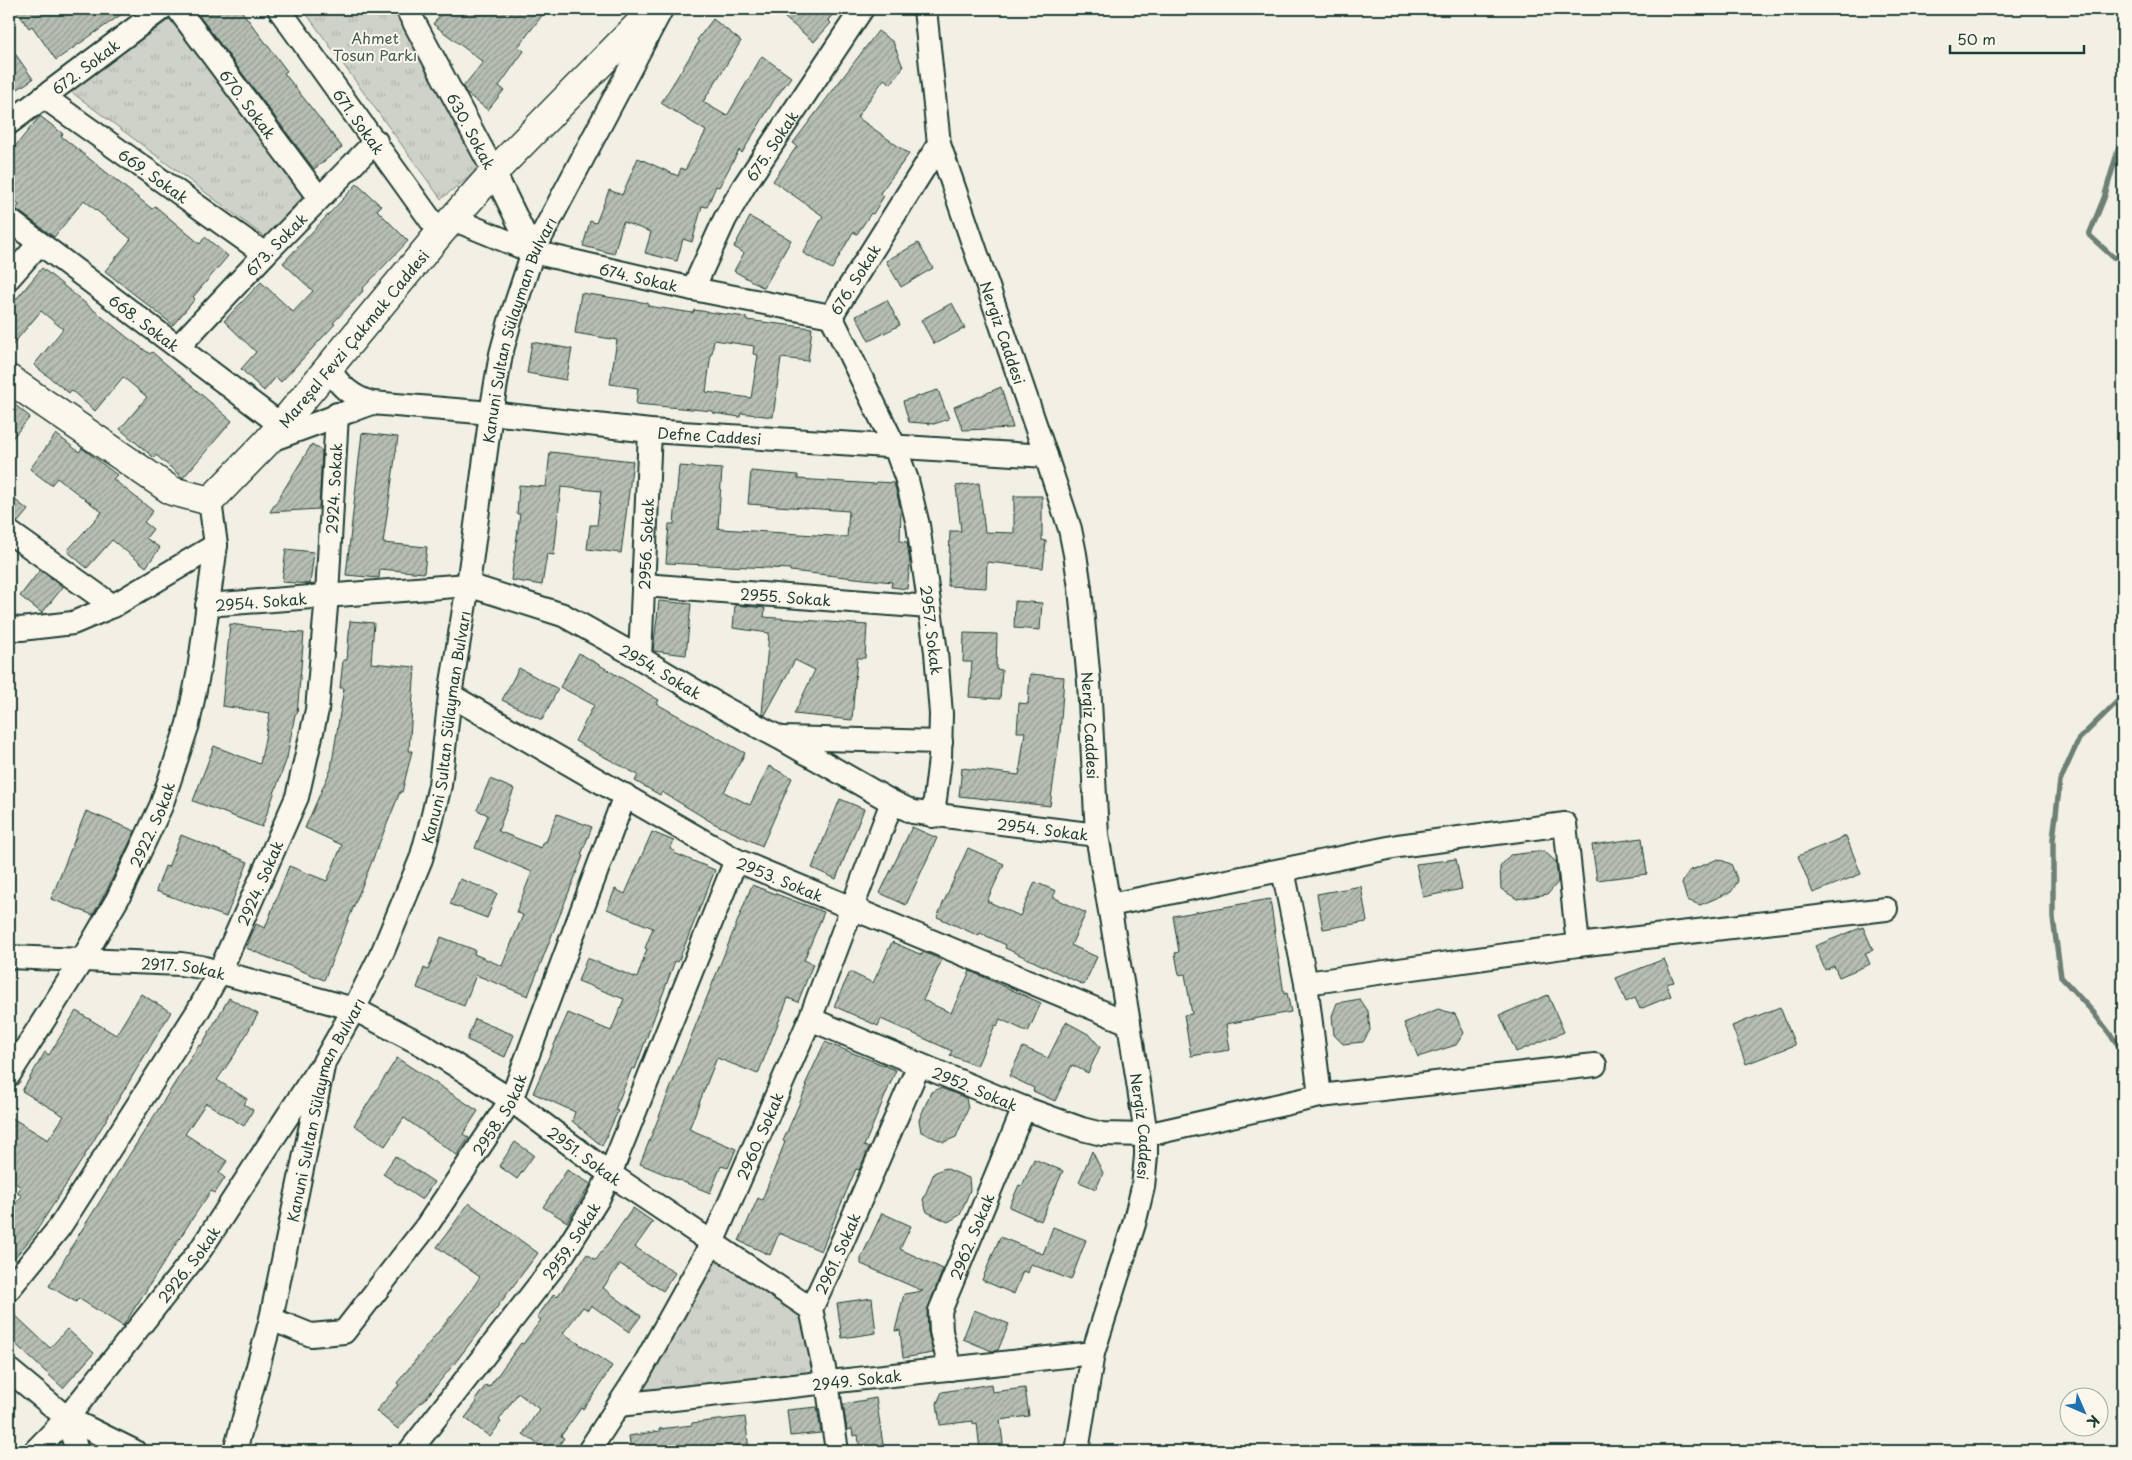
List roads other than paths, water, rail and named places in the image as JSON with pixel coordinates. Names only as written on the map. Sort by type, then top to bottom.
[{"type":"main road","name":"Mareşal Fevzi Çakmak Caddesi","points":[[210,501],[274,433],[494,172],[654,9]]},
{"type":"main road","points":[[9,379],[172,490],[210,501]]},
{"type":"street","name":"672. Sokak","points":[[9,123],[161,9]]},
{"type":"street","name":"670. Sokak","points":[[178,9],[319,198]]},
{"type":"street","name":"671. Sokak","points":[[279,9],[376,141],[447,226]]},
{"type":"street","name":"Kanuni Sultan Sülayman Bulvarı","points":[[235,1451],[271,1319],[324,1062],[354,1009],[407,897],[421,859],[440,785],[450,695],[468,585],[491,413],[501,354],[533,252],[662,9]]},
{"type":"street","name":"675. Sokak","points":[[693,289],[725,219],[744,186],[862,9]]},
{"type":"street","name":"Nergiz Caddesi","points":[[925,9],[939,144],[1070,529],[1080,588],[1089,682],[1097,835],[1110,905],[1146,1135],[1143,1186],[1134,1224],[1093,1353],[1077,1451]]},
{"type":"street","name":"630. Sokak","points":[[410,10],[533,252]]},
{"type":"street","name":"669. Sokak","points":[[44,98],[265,254]]},
{"type":"street","name":"673. Sokak","points":[[178,347],[265,254],[376,141]]},
{"type":"street","name":"676. Sokak","points":[[895,447],[831,316],[939,144]]},
{"type":"street","name":"668. Sokak","points":[[9,220],[178,347],[274,433]]},
{"type":"street","name":"674. Sokak","points":[[447,226],[533,252],[693,289],[831,316]]},
{"type":"street","points":[[9,278],[39,244]]},
{"type":"street","points":[[328,368],[344,389],[359,399],[372,403]]},
{"type":"street","name":"Defne Caddesi","points":[[372,403],[491,413],[650,431],[1046,456]]},
{"type":"street","points":[[274,433],[372,403]]},
{"type":"street","name":"2924. Sokak","points":[[9,1289],[59,1228],[198,1011],[220,971],[297,797],[317,710],[327,595],[337,414]]},
{"type":"street","name":"2956. Sokak","points":[[640,658],[650,431]]},
{"type":"street","name":"2957. Sokak","points":[[895,447],[907,480],[918,525],[939,685],[941,742],[933,816]]},
{"type":"street","points":[[9,628],[21,629],[73,624],[113,606],[216,545],[210,501]]},
{"type":"street","points":[[9,532],[113,606]]},
{"type":"street","name":"2922. Sokak","points":[[9,1075],[82,960],[118,898],[161,806],[193,704],[216,545]]},
{"type":"street","name":"2954. Sokak","points":[[207,605],[468,585],[563,615],[722,707],[913,812],[1097,835]]},
{"type":"street","name":"2955. Sokak","points":[[644,585],[930,607]]},
{"type":"street","name":"2953. Sokak","points":[[450,695],[736,860],[1129,1023]]},
{"type":"street","points":[[780,738],[941,742]]},
{"type":"street","name":"2958. Sokak","points":[[271,1319],[311,1335],[344,1332],[426,1227],[511,1100],[625,796]]},
{"type":"street","name":"2960. Sokak","points":[[589,1451],[640,1372],[712,1243],[810,1019],[892,802]]},
{"type":"street","points":[[1110,905],[1398,846],[1565,824],[1578,944]]},
{"type":"street","name":"2959. Sokak","points":[[410,1451],[564,1253],[598,1199],[610,1174],[736,860]]},
{"type":"street","points":[[1283,870],[1306,983],[1320,1096]]},
{"type":"street","points":[[1306,983],[1578,944],[1886,909]]},
{"type":"street","name":"2917. Sokak","points":[[9,957],[181,964],[220,971],[354,1009]]},
{"type":"street","name":"2951. Sokak","points":[[354,1009],[423,1045],[511,1100],[610,1174],[811,1309]]},
{"type":"street","name":"2952. Sokak","points":[[810,1019],[1024,1108],[1082,1129],[1102,1134],[1146,1135],[1320,1096],[1595,1065]]},
{"type":"street","name":"2926. Sokak","points":[[35,1451],[67,1418],[201,1249],[324,1062]]},
{"type":"street","name":"2961. Sokak","points":[[837,1451],[827,1382],[811,1309],[919,1065]]},
{"type":"street","name":"2962. Sokak","points":[[950,1369],[940,1311],[1024,1108]]},
{"type":"street","name":"2949. Sokak","points":[[619,1405],[1093,1353]]},
{"type":"street","points":[[9,1370],[67,1418],[134,1451]]},
{"type":"street","points":[[67,1418],[77,1451]]},
{"type":"waterway","points":[[2117,9],[2123,29]]},
{"type":"waterway","points":[[2123,133],[2104,198],[2089,235],[2113,257],[2123,259]]},
{"type":"waterway","points":[[2123,696],[2079,739],[2060,781],[2053,839],[2053,918],[2061,977],[2093,1012],[2123,1051]]},
{"type":"park label","name":"Ahmet Tosun Parkı","points":[[375,46]]}]
